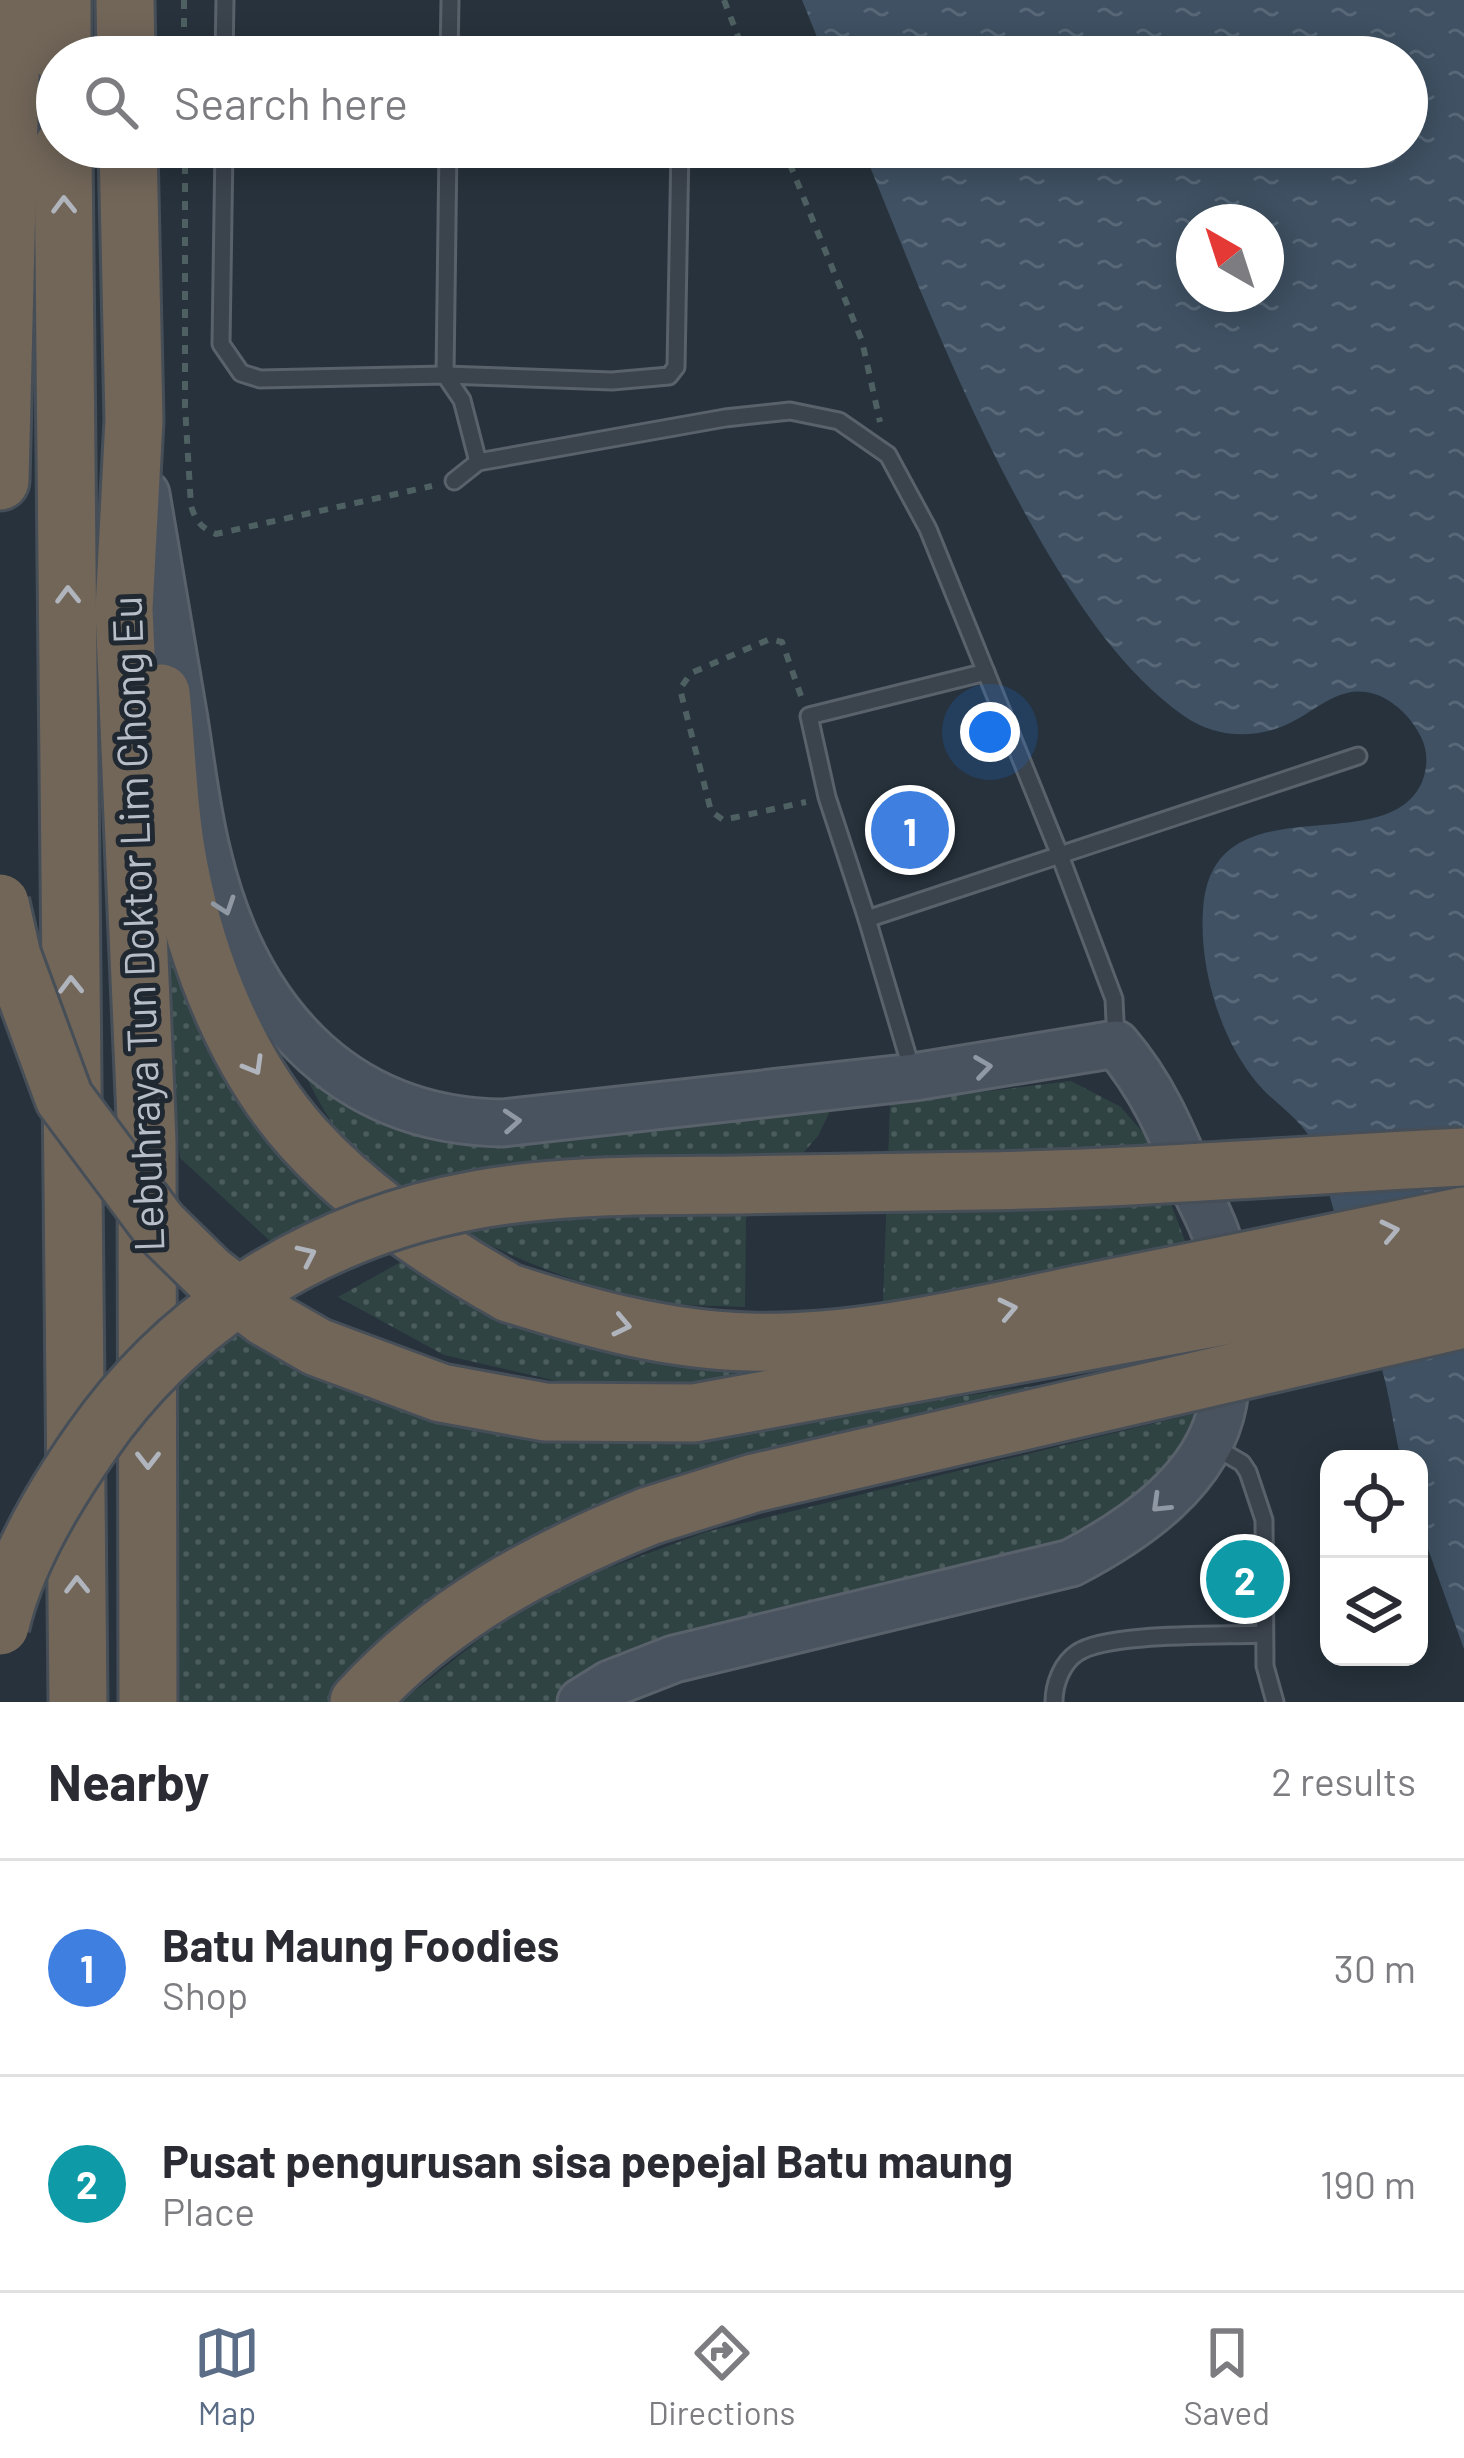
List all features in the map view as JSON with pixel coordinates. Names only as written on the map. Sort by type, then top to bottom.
[{"type":"highway","points":[[0,482],[12,0]]},
{"type":"highway","points":[[62,0],[62,36]]},
{"type":"highway","points":[[125,0],[126,36]]},
{"type":"highway","name":"Lebuhraya Tun Doktor Lim Chong Eu","points":[[63,168],[78,1702]]},
{"type":"highway","name":"Lebuhraya Tun Doktor Lim Chong Eu","points":[[128,168],[134,420],[124,609],[147,1141],[148,1702]]},
{"type":"highway","points":[[134,420],[179,866],[215,991],[263,1083],[304,1139],[416,1235],[509,1293],[578,1315],[676,1335],[749,1342],[814,1339],[962,1319],[1464,1216]]},
{"type":"highway","points":[[0,903],[11,956],[64,1098],[159,1225],[209,1274],[266,1317],[317,1347],[441,1393],[545,1412],[694,1413],[1464,1272]]},
{"type":"highway","points":[[0,1626],[29,1548],[71,1470],[121,1399],[206,1320],[278,1269],[353,1233],[476,1200],[631,1185],[992,1180],[1464,1157]]},
{"type":"highway","points":[[359,1702],[392,1666],[461,1612],[567,1550],[649,1516],[754,1483],[1464,1318]]},
{"type":"street","points":[[134,420],[207,855],[255,983],[280,1020],[318,1054],[388,1101],[430,1116],[503,1123],[914,1077],[1116,1045],[1139,1070],[1161,1107],[1217,1239],[1226,1328],[1223,1405],[1184,1480],[1154,1513],[1071,1563],[674,1659],[610,1684],[581,1702]]},
{"type":"lane","points":[[224,36],[225,0]]},
{"type":"lane","points":[[449,36],[450,0]]},
{"type":"lane","points":[[224,168],[221,344],[241,373],[260,379],[446,375],[612,381],[669,376],[676,367],[680,168]]},
{"type":"lane","points":[[448,168],[446,375],[462,400],[478,462]]},
{"type":"lane","points":[[454,482],[478,462],[724,418],[790,411],[839,421],[888,455],[928,530],[1059,854],[1114,999],[1116,1045]]},
{"type":"lane","points":[[914,1077],[827,797],[809,716],[986,672]]},
{"type":"lane","points":[[867,919],[1358,756]]},
{"type":"lane","points":[[1207,1443],[1242,1463],[1254,1484],[1264,1520],[1265,1666],[1275,1702]]},
{"type":"lane","points":[[1054,1702],[1064,1665],[1080,1650],[1114,1641],[1264,1634]]},
{"type":"path","points":[[184,0],[184,36]]},
{"type":"path","points":[[724,0],[738,36]]},
{"type":"path","points":[[184,168],[185,406],[191,506],[203,529],[216,535],[454,482]]},
{"type":"path","points":[[792,168],[862,341],[888,455]]},
{"type":"path","points":[[809,716],[782,642],[770,639],[691,674],[680,689],[711,811],[723,820],[827,797]]},
{"type":"green space","points":[[157,893],[346,1209],[270,1241],[180,1158]]},
{"type":"green space","points":[[295,1056],[348,1102],[835,1101],[818,1136],[746,1218],[745,1307],[681,1305],[560,1274],[517,1258],[437,1215],[399,1189],[336,1128]]},
{"type":"green space","points":[[1071,1081],[1121,1107],[1145,1135],[1188,1249],[883,1302],[890,1103]]},
{"type":"green space","points":[[413,1255],[876,1357],[703,1384],[561,1382],[444,1355],[338,1297]]},
{"type":"green space","points":[[169,1299],[309,1365],[447,1412],[625,1444],[1112,1375],[800,1448],[338,1702],[178,1702]]},
{"type":"green space","points":[[1201,1412],[1155,1491],[1104,1536],[774,1609],[603,1668],[558,1702],[401,1702],[535,1595],[706,1532]]},
{"type":"water","points":[[802,0],[1464,0],[1464,1649],[1428,1549],[1428,1450],[1399,1450],[1379,1358],[1314,1145],[1296,1120],[1258,1084],[1233,1046],[1215,1002],[1203,932],[1213,870],[1236,845],[1266,833],[1374,818],[1403,806],[1424,776],[1423,742],[1400,709],[1381,696],[1359,691],[1339,695],[1277,728],[1250,734],[1209,729],[1184,716],[1141,680],[1088,615],[991,449],[871,168],[1428,168],[1428,36],[817,36]]},
{"type":"place","name":"Batu Maung Foodies","points":[[910,830]]},
{"type":"place","name":"Pusat pengurusan sisa pepejal Batu maung","points":[[1245,1579]]}]
